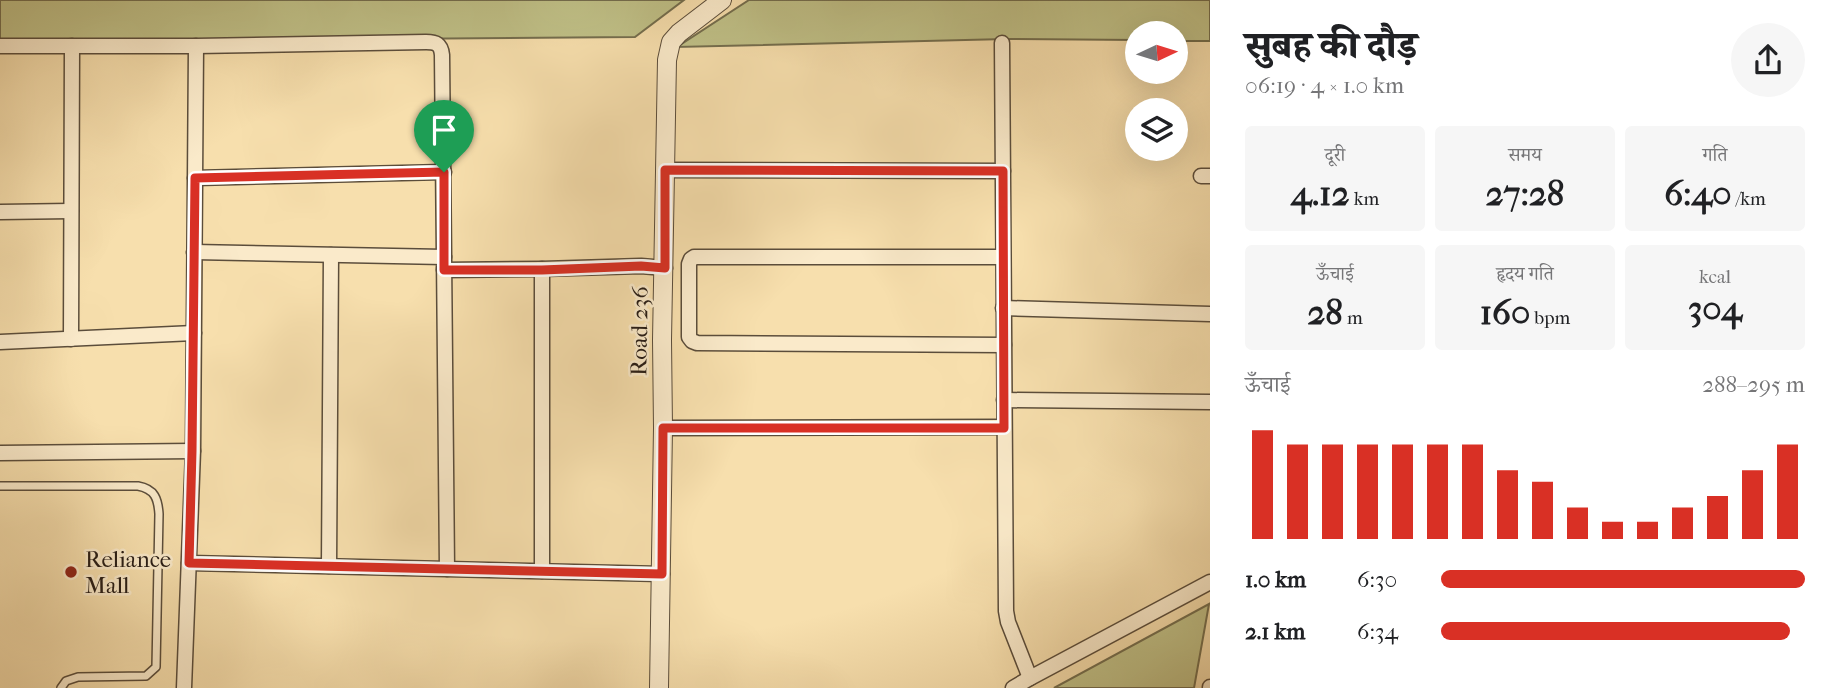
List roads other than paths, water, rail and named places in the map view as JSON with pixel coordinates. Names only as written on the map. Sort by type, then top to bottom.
[{"type":"street","name":"Road 236","points":[[659,688],[662,340],[669,50],[679,33],[722,0]]},
{"type":"street","points":[[0,46],[426,42],[442,47],[447,569]]},
{"type":"street","points":[[1002,43],[1006,611],[1007,622],[1030,678]]},
{"type":"street","points":[[71,339],[72,46]]},
{"type":"street","points":[[184,688],[192,451],[196,46]]},
{"type":"street","points":[[665,170],[1003,171]]},
{"type":"street","points":[[195,178],[444,172]]},
{"type":"street","points":[[0,212],[71,211]]},
{"type":"street","points":[[194,252],[331,255],[542,270],[641,266],[665,268]]},
{"type":"street","points":[[329,566],[331,255]]},
{"type":"street","points":[[1003,257],[694,257],[689,264],[689,337],[697,343],[1004,345]]},
{"type":"street","points":[[542,270],[542,571]]},
{"type":"street","points":[[1003,308],[1210,314]]},
{"type":"street","points":[[0,342],[194,333]]},
{"type":"street","points":[[1004,400],[1210,402]]},
{"type":"street","points":[[663,428],[1004,428]]},
{"type":"street","points":[[0,453],[192,451]]},
{"type":"street","points":[[189,563],[662,574]]},
{"type":"street","points":[[1013,688],[1210,582]]},
{"type":"lane","points":[[0,486],[138,486],[154,493],[158,502],[156,667],[146,676],[78,677],[66,681],[61,688]]},
{"type":"place","name":"Reliance Mall","points":[[71,572]]}]
